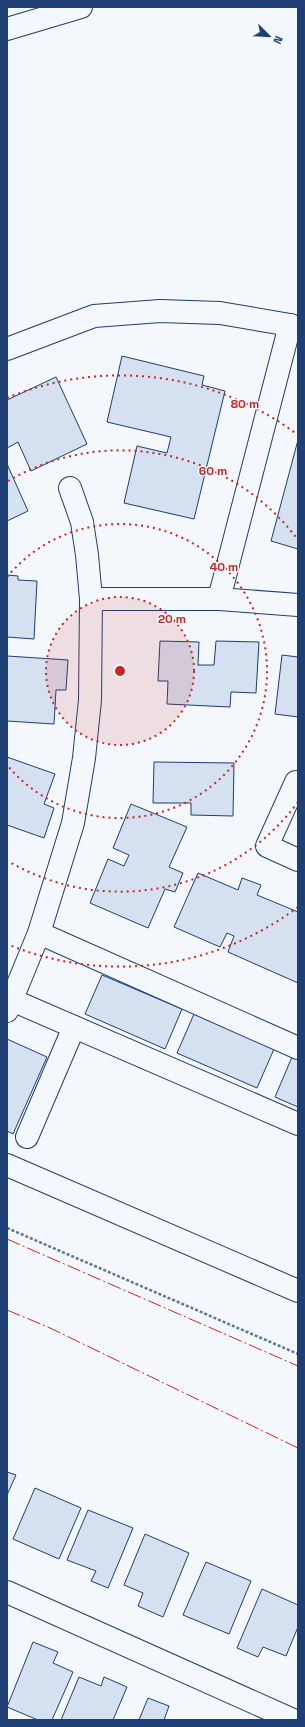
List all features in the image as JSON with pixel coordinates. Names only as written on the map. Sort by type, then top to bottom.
[{"type":"street","points":[[7,29],[81,7]]},
{"type":"street","points":[[7,349],[94,316],[160,312],[220,313],[294,326],[219,599]]},
{"type":"street","points":[[70,488],[82,522],[91,600],[90,700],[84,758],[73,823],[39,933],[9,1005],[74,1027],[298,1124]]},
{"type":"street","points":[[91,600],[219,599],[298,605]]},
{"type":"street","points":[[298,783],[296,782],[267,846],[298,860]]},
{"type":"street","points":[[39,933],[298,1048]]},
{"type":"street","points":[[27,1137],[74,1027]]},
{"type":"street","points":[[7,1165],[298,1291]]},
{"type":"street","points":[[7,1592],[293,1720]]},
{"type":"path","points":[[7,1228],[298,1354]]},
{"type":"building","points":[[122,356],[204,376],[202,385],[225,391],[194,519],[124,503],[137,446],[167,453],[171,437],[107,422]]},
{"type":"building","points":[[56,377],[87,444],[31,471],[18,442],[7,448],[7,400]]},
{"type":"building","points":[[298,440],[298,549],[271,541]]},
{"type":"building","points":[[7,464],[28,511],[7,521]]},
{"type":"building","points":[[7,575],[18,576],[18,580],[37,581],[34,639],[7,637]]},
{"type":"building","points":[[160,641],[199,642],[198,665],[214,665],[216,641],[259,642],[256,693],[231,692],[230,707],[167,704],[168,681],[158,681]]},
{"type":"building","points":[[282,655],[298,657],[298,717],[275,714]]},
{"type":"building","points":[[7,656],[68,660],[66,690],[56,690],[54,724],[7,721]]},
{"type":"building","points":[[7,757],[55,774],[44,804],[54,808],[44,838],[7,825]]},
{"type":"building","points":[[154,762],[234,763],[233,816],[191,815],[191,803],[153,803]]},
{"type":"building","points":[[131,804],[187,827],[169,867],[183,873],[175,892],[165,889],[148,928],[90,903],[108,859],[124,866],[129,855],[113,848]]},
{"type":"building","points":[[198,873],[238,890],[242,878],[261,885],[257,895],[298,912],[298,983],[228,952],[234,936],[227,933],[220,947],[174,927]]},
{"type":"building","points":[[102,975],[182,1009],[165,1049],[85,1014]]},
{"type":"building","points":[[194,1014],[274,1049],[257,1088],[177,1053]]},
{"type":"building","points":[[7,1039],[47,1057],[13,1134],[7,1131]]},
{"type":"building","points":[[292,1057],[298,1059],[298,1107],[275,1097]]},
{"type":"building","points":[[7,1472],[16,1475],[7,1495]]},
{"type":"building","points":[[35,1488],[81,1508],[59,1559],[13,1539]]},
{"type":"building","points":[[88,1510],[133,1528],[108,1588],[91,1581],[96,1571],[67,1560]]},
{"type":"building","points":[[145,1534],[189,1553],[163,1617],[138,1606],[143,1593],[124,1585]]},
{"type":"building","points":[[206,1562],[251,1581],[229,1634],[183,1615]]},
{"type":"building","points":[[262,1589],[298,1605],[298,1627],[286,1656],[263,1647],[258,1657],[237,1648]]},
{"type":"building","points":[[33,1642],[58,1652],[53,1663],[73,1672],[52,1720],[38,1720],[7,1707]]},
{"type":"building","points":[[79,1677],[101,1686],[104,1677],[127,1687],[113,1720],[61,1720]]},
{"type":"building","points":[[148,1698],[169,1706],[164,1720],[139,1720]]},
{"type":"power","points":[[7,1239],[298,1366]]},
{"type":"power","points":[[7,1310],[48,1327],[298,1448]]}]
